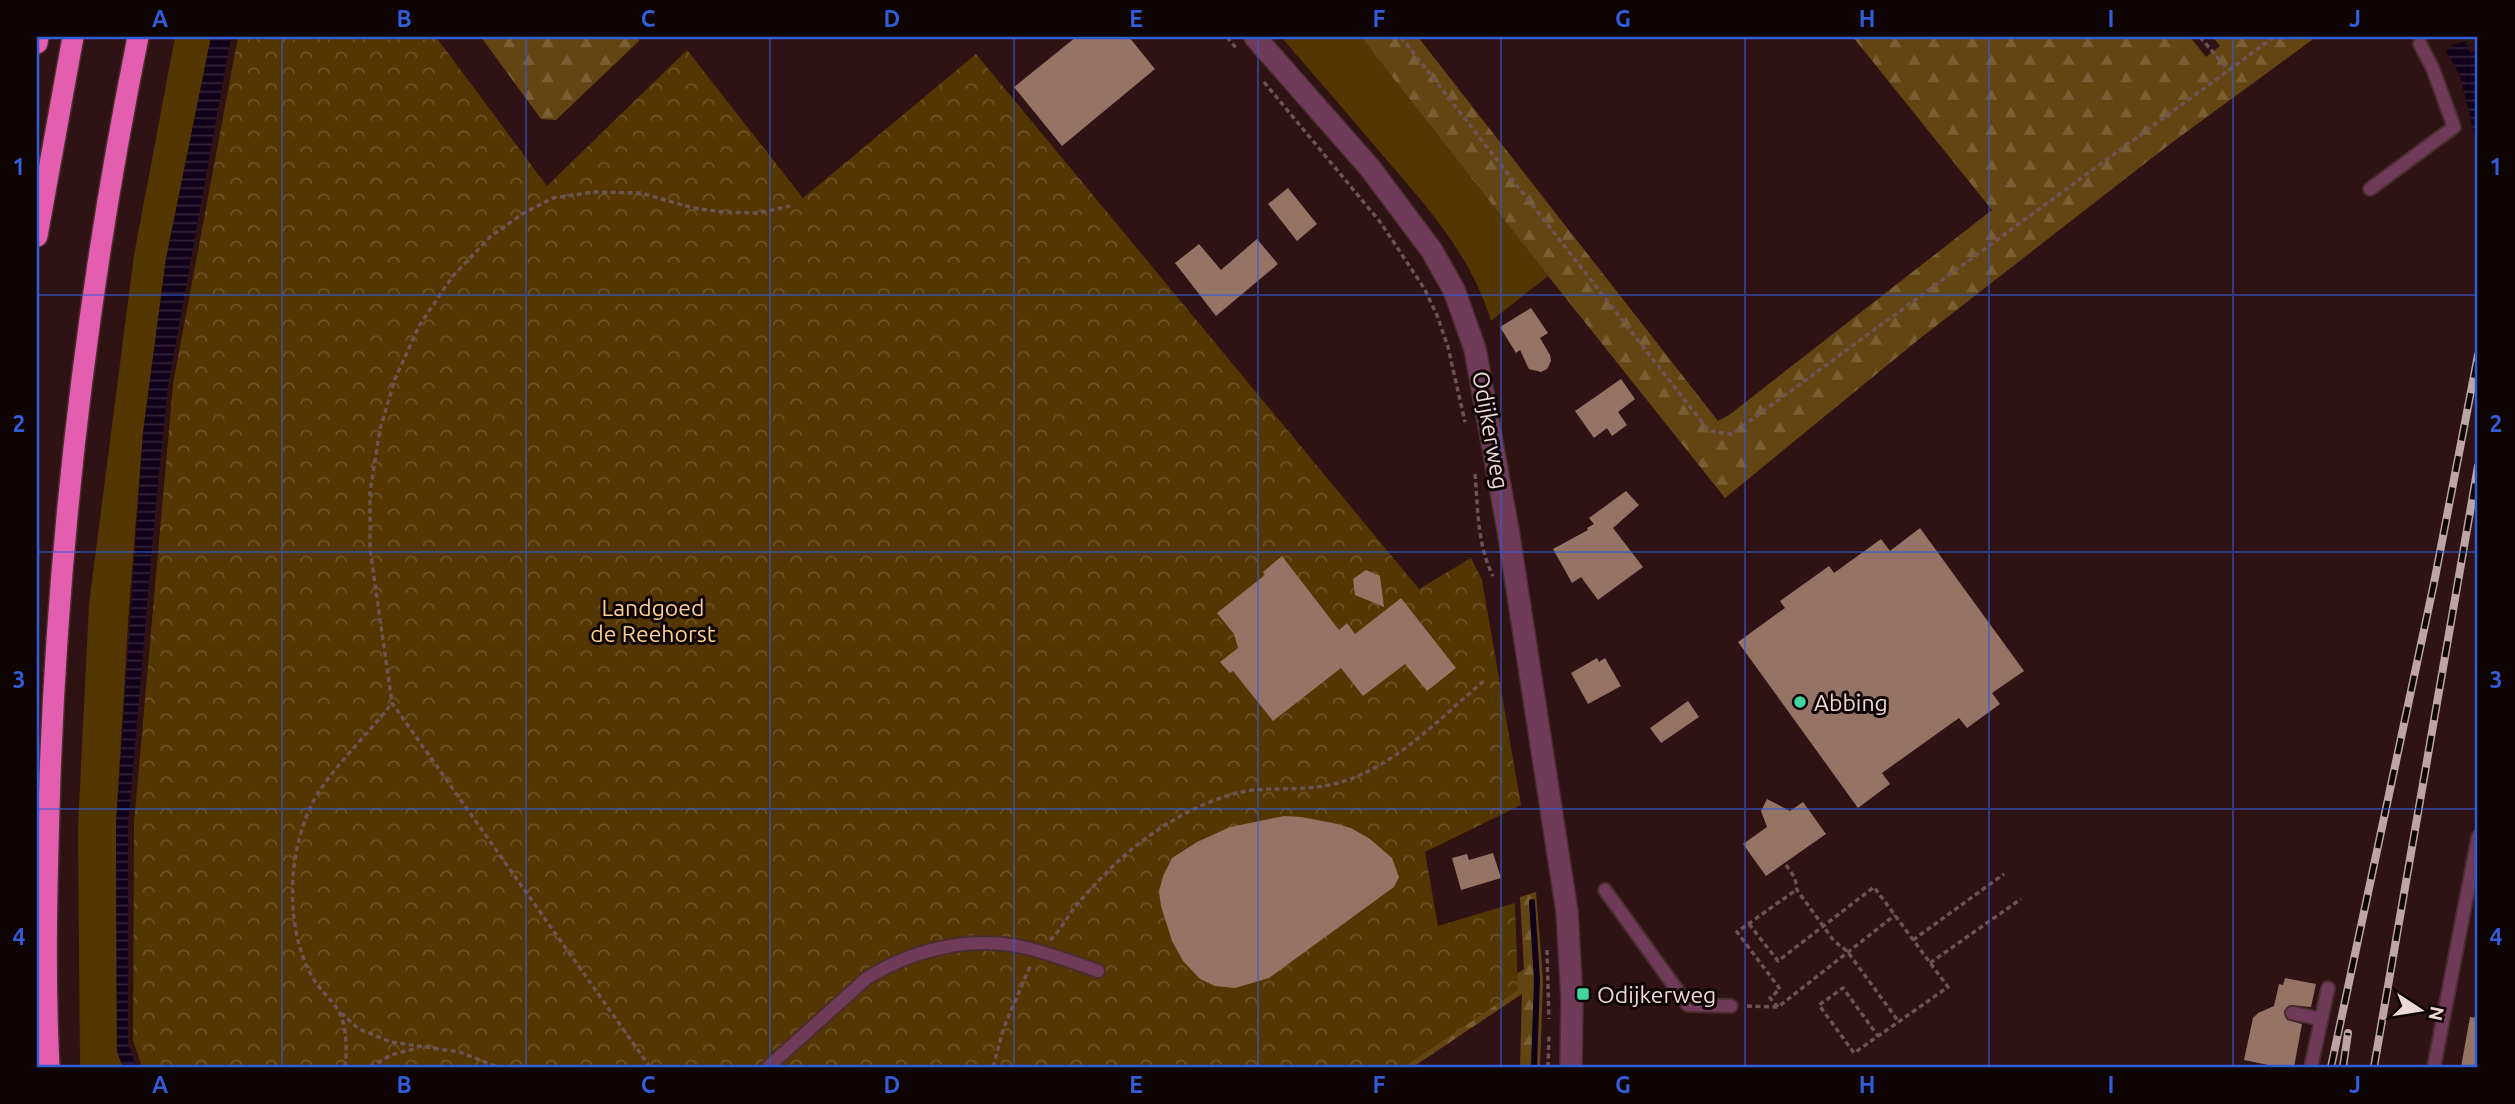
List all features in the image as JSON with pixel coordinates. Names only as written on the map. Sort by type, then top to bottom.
[{"type":"highway","points":[[37,43],[38,37]]},
{"type":"highway","points":[[37,236],[73,37]]},
{"type":"highway","points":[[49,1067],[46,886],[52,719],[63,547],[88,331],[138,37]]},
{"type":"street","name":"Odijkerweg","points":[[1255,37],[1370,169],[1432,251],[1454,290],[1475,349],[1508,530],[1567,912],[1572,999],[1570,1067]]},
{"type":"lane","points":[[2370,189],[2454,127],[2433,69],[2420,44]]},
{"type":"lane","points":[[2434,1067],[2478,837]]},
{"type":"lane","points":[[1605,890],[1688,1005],[1731,1006]]},
{"type":"lane","points":[[768,1067],[867,978],[900,961],[935,949],[1000,944],[1037,951],[1098,971]]},
{"type":"lane","points":[[2311,1067],[2328,988]]},
{"type":"lane","points":[[2292,1013],[2321,1020]]},
{"type":"path","points":[[1227,37],[1244,57]]},
{"type":"path","points":[[1401,37],[1709,431],[1732,434],[2274,37]]},
{"type":"path","points":[[2200,37],[2228,70]]},
{"type":"path","name":"Odijkerweg","points":[[1262,78],[1381,223],[1424,288],[1448,347],[1466,426]]},
{"type":"path","points":[[650,1067],[392,703],[370,549],[370,492],[380,429],[396,379],[419,326],[452,277],[490,237],[522,214],[553,198],[593,192],[641,193],[693,208],[722,212],[759,213],[790,206]]},
{"type":"path","name":"Odijkerweg","points":[[1474,466],[1480,537],[1495,588]]},
{"type":"path","points":[[993,1067],[1004,1027],[1037,951],[1055,935],[1075,907],[1116,863],[1141,842],[1173,820],[1226,796],[1252,790],[1324,786],[1375,769],[1402,750],[1485,680]]},
{"type":"path","points":[[392,703],[345,756],[318,792],[303,827],[291,887],[296,934],[313,979],[340,1012],[359,1028],[391,1042],[460,1052],[497,1067]]},
{"type":"path","points":[[1786,864],[1795,878],[1797,890],[1834,941],[1847,951],[1899,1022]]},
{"type":"path","points":[[1913,940],[2004,874]]},
{"type":"path","points":[[1749,924],[1778,961],[1874,887],[1948,987],[1854,1053],[1818,1005],[1843,988],[1878,1036]]},
{"type":"path","points":[[1778,1007],[1770,998],[1780,989],[1737,932],[1797,890]]},
{"type":"path","points":[[1930,963],[2021,899]]},
{"type":"path","points":[[1731,1006],[1778,1007],[1895,915]]},
{"type":"path","points":[[1546,940],[1549,1022]]},
{"type":"path","points":[[340,1012],[344,1028],[345,1067]]},
{"type":"path","points":[[1548,1067],[1549,1033]]},
{"type":"path","points":[[370,1067],[391,1055],[420,1048]]},
{"type":"green space","points":[[175,37],[211,37],[166,259],[143,433],[116,825],[117,1051],[123,1067],[80,1067],[78,827],[89,604],[134,255]]},
{"type":"green space","name":"Landgoed de Reehorst","points":[[238,37],[436,37],[547,186],[687,50],[803,198],[976,54],[1419,589],[1471,558],[1482,580],[1521,805],[1425,852],[1438,926],[1515,903],[1518,990],[1404,1067],[142,1067],[133,1040],[134,823],[173,384]]},
{"type":"green space","points":[[481,37],[639,37],[639,41],[556,120],[541,119]]},
{"type":"green space","points":[[1281,37],[1361,37],[1548,276],[1491,321],[1471,273],[1444,230],[1413,190]]},
{"type":"green space","points":[[1361,37],[1418,37],[1718,421],[1992,210],[1853,37],[2190,37],[2206,57],[2220,46],[2213,37],[2316,37],[2170,144],[1918,340],[1725,498]]},
{"type":"green space","points":[[1536,892],[1543,980],[1540,1067],[1520,1067],[1522,994],[1413,1067],[1375,1067],[1524,969],[1520,897]]},
{"type":"shaded area","points":[[211,37],[231,37],[168,386],[128,826],[128,1043],[136,1067],[123,1067],[117,1051],[116,825],[143,433],[166,259]]},
{"type":"shaded area","points":[[2465,41],[2471,53],[2478,48],[2478,149],[2460,76],[2446,51],[2453,48],[2452,45]]},
{"type":"building","points":[[1076,37],[1129,37],[1155,69],[1062,146],[1014,87]]},
{"type":"building","points":[[1288,188],[1317,224],[1297,241],[1268,204]]},
{"type":"building","points":[[1257,239],[1278,264],[1216,316],[1175,263],[1199,244],[1221,270]]},
{"type":"building","points":[[1531,308],[1548,333],[1540,338],[1551,361],[1547,369],[1541,372],[1529,369],[1520,350],[1516,353],[1500,327]]},
{"type":"building","points":[[1621,379],[1635,399],[1618,412],[1627,425],[1612,436],[1607,428],[1594,438],[1575,411]]},
{"type":"building","points":[[1626,491],[1639,505],[1613,528],[1643,567],[1598,600],[1581,577],[1572,583],[1553,549],[1588,530],[1587,528],[1594,524],[1589,518]]},
{"type":"building","points":[[1920,528],[2024,671],[1992,693],[2000,704],[1967,728],[1959,718],[1882,773],[1890,784],[1858,808],[1738,642],[1785,608],[1780,601],[1829,566],[1834,573],[1881,539],[1890,551]]},
{"type":"building","points":[[1282,556],[1339,630],[1347,623],[1355,634],[1401,598],[1456,668],[1427,691],[1405,664],[1363,696],[1341,668],[1273,721],[1233,671],[1230,673],[1220,662],[1238,648],[1234,634],[1217,613],[1265,575],[1263,572]]},
{"type":"building","points":[[1366,570],[1380,576],[1384,607],[1355,595],[1353,579]]},
{"type":"building","points":[[1597,658],[1599,662],[1605,658],[1621,686],[1588,704],[1571,673]]},
{"type":"building","points":[[1688,701],[1699,717],[1661,743],[1650,728]]},
{"type":"building","points":[[1767,799],[1790,811],[1803,802],[1826,834],[1766,876],[1743,844],[1767,827],[1761,811]]},
{"type":"building","points":[[1284,816],[1351,828],[1370,839],[1392,858],[1399,877],[1394,887],[1269,978],[1235,988],[1215,986],[1200,979],[1183,961],[1172,941],[1159,892],[1163,876],[1172,858],[1197,842],[1230,827]]},
{"type":"building","points":[[1493,853],[1501,878],[1461,890],[1452,858],[1467,854],[1469,860]]},
{"type":"building","points":[[2285,978],[2316,984],[2311,1007],[2290,1005],[2284,1011],[2287,1020],[2302,1024],[2294,1067],[2278,1067],[2244,1060],[2253,1018],[2274,1006],[2279,984],[2283,985]]},
{"type":"building","points":[[2470,1017],[2478,1018],[2478,1067],[2461,1067]]},
{"type":"waterway","points":[[1532,902],[1537,980],[1534,1067]]},
{"type":"railway","points":[[2331,1067],[2434,583],[2478,355]]},
{"type":"railway","points":[[2374,1067],[2478,466]]},
{"type":"railway","points":[[2343,1067],[2348,1033]]},
{"type":"place","name":"Abbing","points":[[1800,702]]},
{"type":"place","name":"Odijkerweg","points":[[1583,994]]}]
